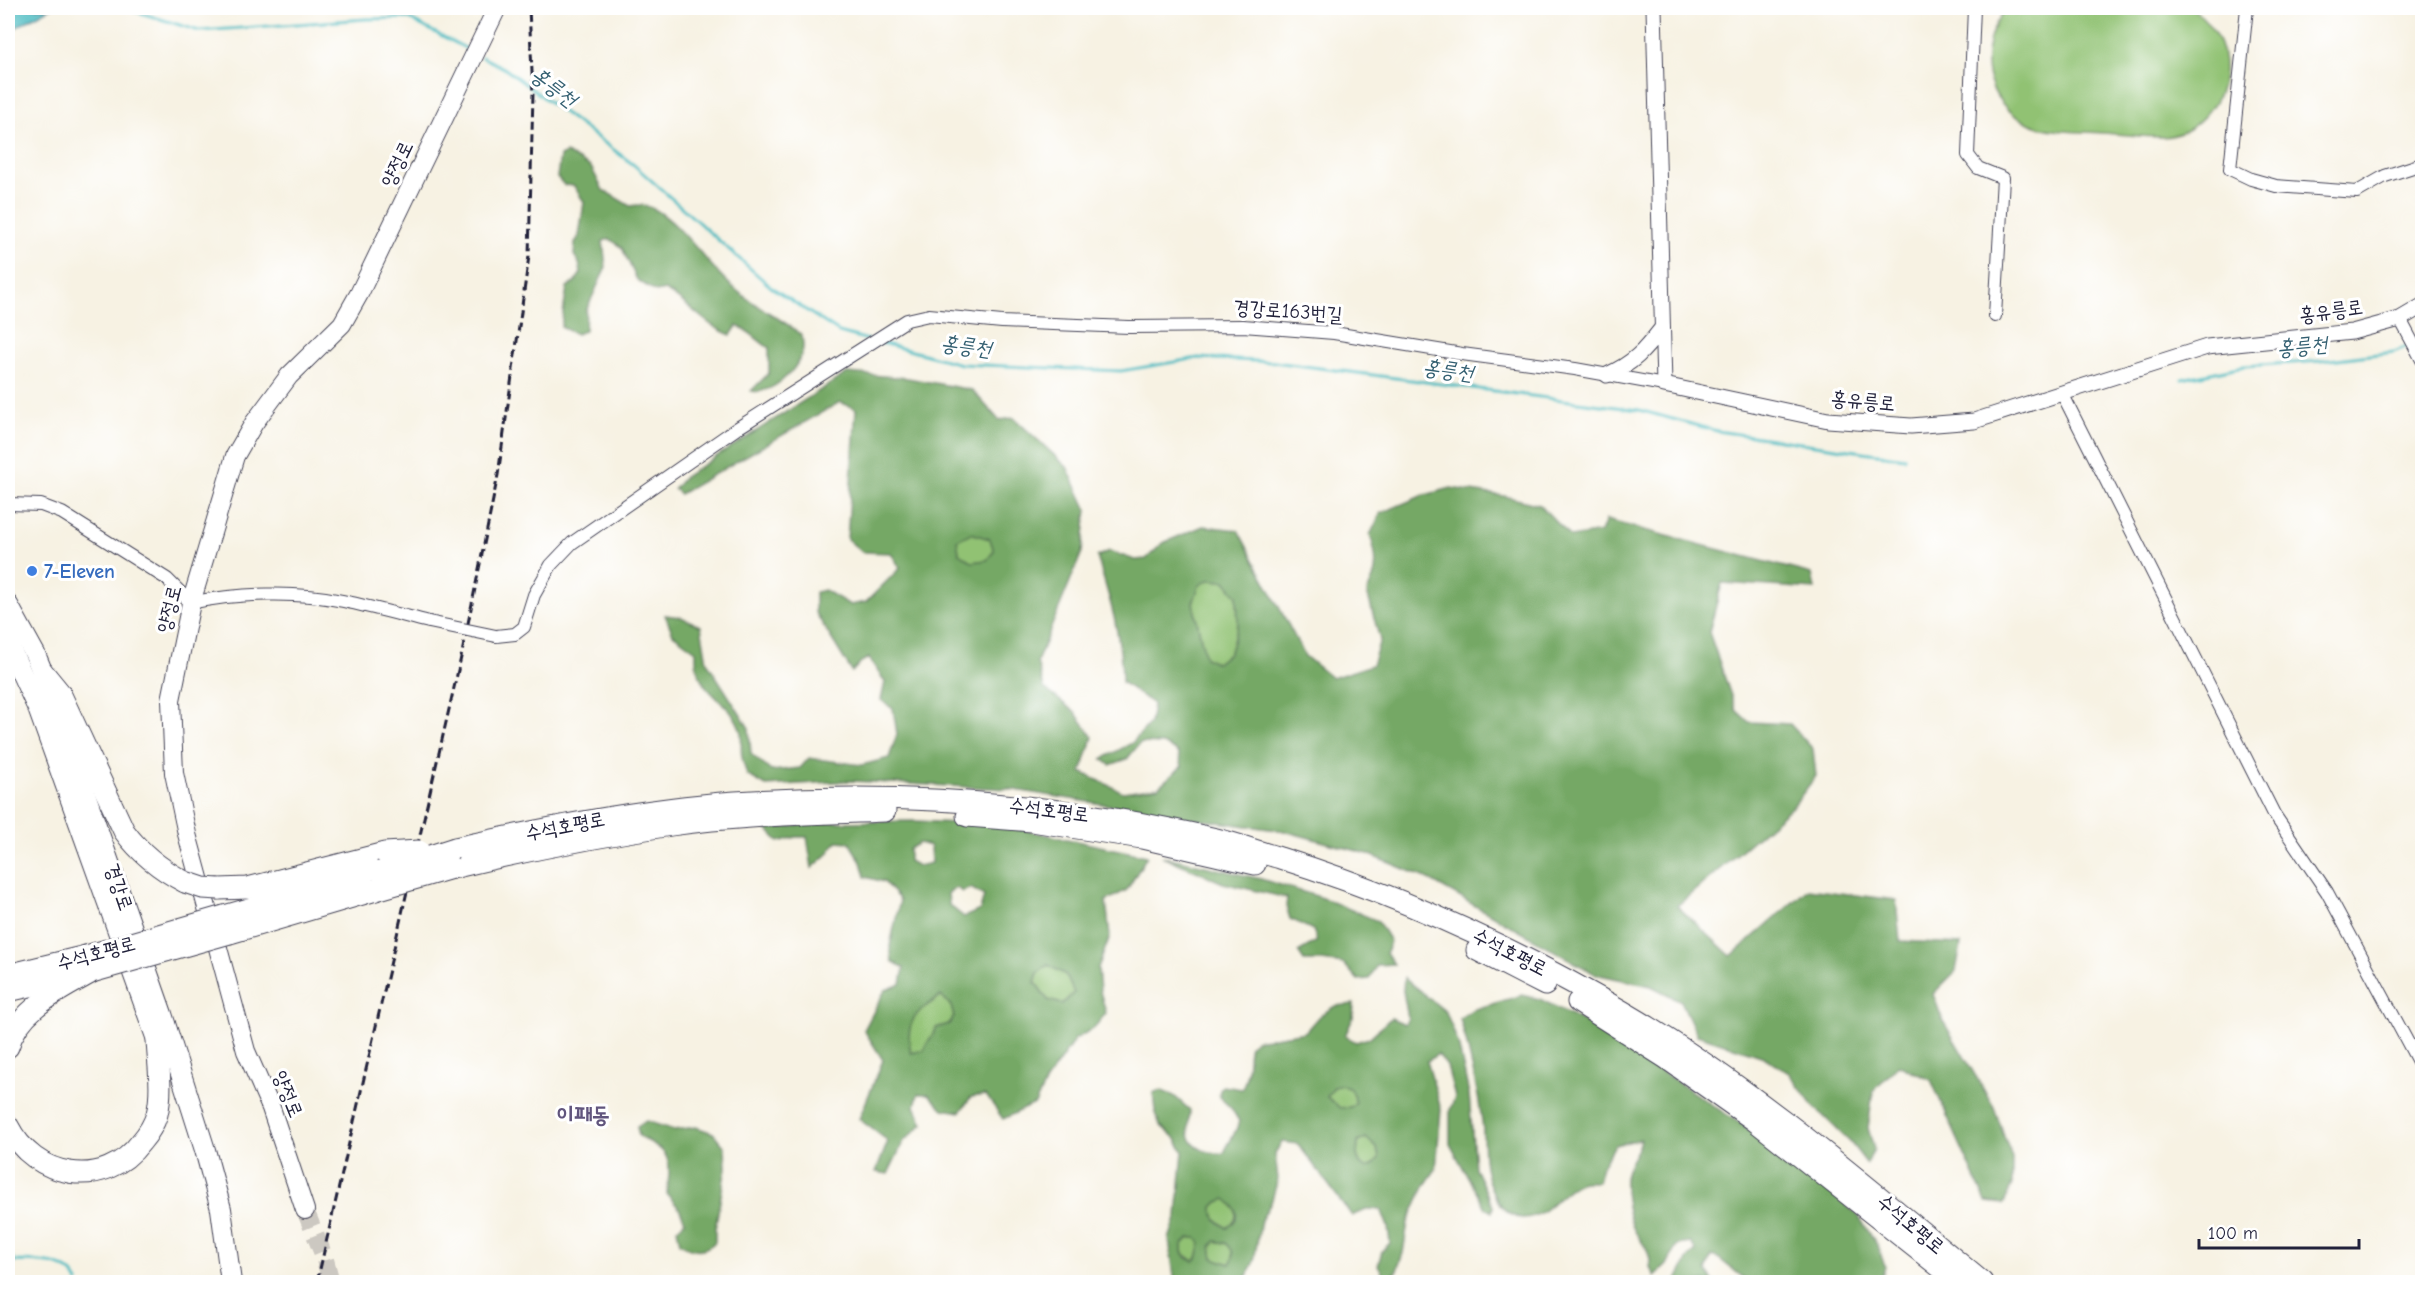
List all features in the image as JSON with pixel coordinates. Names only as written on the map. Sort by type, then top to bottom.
[{"type":"highway","points":[[42,671],[60,693],[124,831],[136,847],[152,861],[185,882],[203,888],[248,888],[380,872]]},
{"type":"highway","name":"수석호평로","points":[[380,872],[497,848],[644,812],[732,802],[831,797],[920,798],[1023,805],[1116,819],[1219,839],[1327,873],[1424,911],[1515,953],[1624,1012],[1742,1090],[1982,1282]]},
{"type":"highway","name":"수석호평로","points":[[8,991],[89,964],[227,925],[455,848],[497,848],[672,825],[773,815],[898,810],[1032,821],[1142,838],[1251,863],[1378,907],[1470,947],[1582,1005],[1666,1058],[1754,1120],[1959,1282]]},
{"type":"highway","points":[[8,1047],[16,1028],[34,1007],[89,964]]},
{"type":"highway","name":"수석호평로","points":[[8,975],[89,964]]},
{"type":"highway","points":[[8,1126],[19,1144],[31,1157],[50,1168],[67,1173],[86,1173],[115,1166],[136,1149],[151,1128],[157,1113],[159,1085],[157,1040]]},
{"type":"main road","name":"양정로","points":[[305,1210],[271,1108],[246,1051],[188,834],[174,772],[171,700],[192,603],[234,456],[254,423],[289,376],[342,324],[359,294],[497,8]]},
{"type":"main road","name":"경강로","points":[[8,605],[42,671],[162,1014],[221,1209],[231,1282]]},
{"type":"main road","name":"경강로","points":[[8,644],[39,711],[157,1040],[199,1166],[215,1237],[220,1282]]},
{"type":"street","points":[[1654,8],[1664,385]]},
{"type":"street","points":[[1974,8],[1968,155],[1978,168],[2003,178],[1995,316]]},
{"type":"street","points":[[2247,8],[2230,169],[2251,179],[2276,186],[2357,192],[2385,176],[2422,164]]},
{"type":"street","name":"홍유릉로","points":[[1664,385],[1828,420],[1911,426],[1974,420],[2065,398],[2206,346],[2352,332],[2400,319],[2422,306]]},
{"type":"street","name":"경강로163번길","points":[[192,603],[224,596],[299,595],[342,601],[496,636],[516,634],[524,627],[534,595],[551,565],[572,543],[736,429],[907,320],[929,315],[1002,322],[1129,327],[1243,326],[1334,333],[1664,385]]},
{"type":"street","points":[[2400,319],[2422,360]]},
{"type":"street","points":[[1607,375],[1626,366],[1641,355],[1662,328]]},
{"type":"street","points":[[2065,398],[2274,814],[2327,892],[2419,1052],[2422,1070]]},
{"type":"street","points":[[8,504],[41,505],[62,513],[166,579],[192,603]]},
{"type":"green space","points":[[2007,8],[2192,8],[2212,29],[2223,55],[2224,74],[2218,96],[2212,107],[2195,125],[2174,135],[2162,137],[2057,130],[2031,124],[2014,115],[2002,103],[1993,89],[1988,73],[1987,56],[1990,39]]},
{"type":"green space","points":[[566,153],[591,167],[603,190],[630,206],[646,206],[666,217],[734,288],[802,335],[803,347],[799,361],[782,381],[767,389],[751,391],[769,373],[769,348],[737,326],[731,335],[722,331],[665,290],[656,292],[637,280],[622,248],[610,239],[603,241],[606,267],[586,311],[585,331],[576,334],[561,327],[567,287],[575,282],[581,273],[574,255],[584,202],[574,186],[564,185],[557,177],[560,156]]},
{"type":"green space","points":[[847,373],[908,378],[972,390],[999,420],[1014,418],[1067,467],[1087,510],[1082,552],[1037,662],[1044,688],[1075,712],[1093,737],[1081,772],[1123,792],[1158,787],[1182,766],[1178,752],[1163,744],[1140,743],[1127,759],[1110,765],[1102,759],[1132,743],[1150,723],[1153,704],[1122,682],[1118,634],[1097,557],[1109,551],[1135,560],[1146,559],[1163,543],[1203,526],[1238,530],[1305,656],[1332,678],[1372,665],[1380,640],[1367,592],[1376,564],[1370,535],[1381,513],[1421,496],[1451,488],[1504,496],[1540,505],[1571,537],[1601,532],[1606,520],[1812,574],[1815,589],[1722,583],[1709,632],[1736,710],[1749,722],[1790,724],[1813,749],[1816,776],[1794,805],[1677,906],[1731,956],[1808,889],[1896,900],[1900,941],[1961,944],[1956,971],[1933,994],[1943,1021],[1994,1107],[2012,1158],[2012,1184],[2004,1204],[1986,1202],[1931,1080],[1898,1065],[1873,1092],[1868,1128],[1874,1149],[1867,1164],[1850,1142],[1812,1105],[1789,1073],[1764,1057],[1697,1035],[1681,1001],[1651,986],[1595,974],[1426,878],[1368,854],[1284,831],[1009,789],[851,781],[766,786],[747,775],[741,754],[741,732],[735,718],[706,686],[700,677],[696,651],[673,634],[665,615],[681,617],[701,626],[707,662],[749,728],[751,754],[771,771],[800,768],[809,758],[862,765],[889,758],[897,734],[893,709],[881,700],[885,682],[869,658],[861,662],[852,672],[815,612],[815,592],[825,590],[850,605],[866,602],[900,568],[891,553],[862,552],[847,539],[856,409],[840,402],[680,494],[674,489],[684,477]],"holes":[[[971,533],[990,539],[994,551],[987,560],[972,562],[959,553],[957,540]],[[1208,580],[1225,581],[1237,596],[1238,624],[1230,652],[1217,663],[1205,657],[1193,603],[1199,586]]]},
{"type":"green space","points":[[970,533],[990,539],[994,551],[987,560],[972,562],[959,553],[957,540]]},
{"type":"green space","points":[[1208,580],[1225,581],[1237,596],[1238,624],[1230,652],[1217,663],[1205,657],[1193,603],[1199,586]]},
{"type":"green space","points":[[916,821],[1001,825],[1147,856],[1127,890],[1106,901],[1110,936],[1098,968],[1100,991],[1106,1013],[1094,1028],[1075,1039],[1046,1081],[1035,1104],[1003,1119],[986,1095],[971,1097],[960,1112],[943,1109],[928,1094],[918,1094],[915,1106],[923,1124],[904,1141],[888,1174],[876,1172],[888,1141],[859,1119],[883,1060],[864,1030],[885,990],[901,984],[904,968],[892,961],[890,946],[900,900],[884,882],[865,877],[861,862],[849,842],[837,841],[827,855],[812,868],[807,837],[796,837],[779,842],[767,829],[831,822]],"holes":[[[919,843],[930,846],[931,863],[918,866],[909,861],[909,849]],[[957,888],[962,892],[971,888],[984,896],[980,910],[964,917],[949,905],[948,893]],[[1048,965],[1066,975],[1074,993],[1062,1004],[1048,1000],[1035,982],[1038,973]],[[941,996],[951,1006],[954,1017],[949,1024],[936,1028],[924,1050],[911,1053],[909,1042],[911,1025],[919,1012]]]},
{"type":"green space","points":[[1162,856],[1261,879],[1323,898],[1378,921],[1390,941],[1386,953],[1394,964],[1377,965],[1369,979],[1358,980],[1344,964],[1304,961],[1298,952],[1317,941],[1313,930],[1290,919],[1286,906],[1287,898],[1223,883]]},
{"type":"green space","points":[[1048,965],[1066,975],[1074,993],[1062,1004],[1048,1000],[1035,982],[1038,973]]},
{"type":"green space","points":[[1404,978],[1446,1012],[1458,1043],[1469,1094],[1475,1168],[1493,1206],[1492,1212],[1485,1208],[1450,1144],[1450,1110],[1455,1097],[1447,1066],[1438,1054],[1427,1061],[1441,1109],[1436,1169],[1425,1185],[1408,1222],[1403,1253],[1396,1273],[1384,1276],[1378,1265],[1382,1251],[1390,1243],[1388,1227],[1381,1209],[1366,1209],[1352,1216],[1298,1144],[1282,1142],[1275,1153],[1278,1179],[1271,1203],[1261,1220],[1254,1261],[1244,1282],[1181,1282],[1174,1277],[1169,1239],[1177,1216],[1183,1151],[1176,1139],[1160,1125],[1155,1111],[1153,1093],[1160,1090],[1174,1096],[1190,1110],[1188,1132],[1194,1144],[1208,1152],[1224,1153],[1239,1121],[1231,1108],[1219,1097],[1220,1090],[1223,1086],[1242,1089],[1250,1045],[1256,1040],[1305,1032],[1319,1016],[1335,1006],[1354,1004],[1353,1018],[1345,1036],[1356,1042],[1369,1038],[1391,1018],[1405,1024],[1408,1018],[1403,991]],"holes":[[[1342,1085],[1350,1089],[1356,1102],[1351,1107],[1340,1108],[1327,1097],[1334,1087]],[[1366,1138],[1377,1148],[1379,1158],[1373,1165],[1366,1168],[1360,1164],[1357,1155],[1358,1142]],[[1226,1199],[1235,1210],[1236,1217],[1227,1228],[1215,1217],[1213,1207]],[[1189,1238],[1197,1238],[1201,1243],[1194,1261],[1182,1252],[1182,1245]],[[1215,1241],[1226,1243],[1233,1253],[1230,1264],[1213,1258],[1211,1247]]]},
{"type":"green space","points":[[1522,995],[1540,999],[1591,1025],[1767,1141],[1858,1215],[1878,1246],[1885,1267],[1880,1282],[1749,1282],[1718,1258],[1711,1256],[1706,1270],[1712,1282],[1676,1282],[1689,1257],[1696,1251],[1691,1243],[1677,1245],[1667,1265],[1655,1276],[1650,1267],[1647,1250],[1632,1225],[1625,1195],[1626,1173],[1641,1139],[1615,1145],[1602,1166],[1598,1182],[1582,1182],[1572,1187],[1546,1209],[1531,1217],[1522,1218],[1510,1214],[1496,1198],[1486,1173],[1480,1108],[1460,1018],[1472,1010]]},
{"type":"green space","points":[[941,996],[951,1006],[954,1017],[949,1024],[936,1028],[924,1051],[911,1053],[909,1032],[914,1018]]},
{"type":"green space","points":[[1342,1085],[1350,1089],[1356,1103],[1351,1107],[1340,1108],[1327,1097],[1334,1087]]},
{"type":"green space","points":[[646,1121],[674,1130],[696,1127],[713,1133],[725,1147],[726,1168],[715,1229],[715,1242],[707,1248],[693,1249],[680,1243],[677,1229],[685,1221],[679,1208],[667,1194],[669,1168],[666,1156],[652,1143],[639,1136],[637,1127]]},
{"type":"green space","points":[[1366,1138],[1377,1148],[1379,1158],[1373,1165],[1366,1168],[1360,1164],[1357,1155],[1358,1142]]},
{"type":"green space","points":[[1226,1199],[1236,1213],[1234,1221],[1227,1228],[1213,1217],[1213,1207]]},
{"type":"green space","points":[[1189,1238],[1197,1238],[1201,1243],[1194,1261],[1182,1252],[1182,1245]]},
{"type":"green space","points":[[1215,1241],[1226,1243],[1230,1248],[1233,1255],[1230,1264],[1213,1258],[1211,1247]]},
{"type":"water","points":[[8,8],[51,8],[8,32]]},
{"type":"waterway","name":"홍릉천","points":[[125,8],[199,31],[407,18],[471,51]]},
{"type":"waterway","name":"홍릉천","points":[[482,57],[504,68],[634,165],[771,287],[839,332],[868,340]]},
{"type":"waterway","name":"홍릉천","points":[[878,342],[961,364],[1121,371],[1198,358],[1274,362],[1639,410],[1717,431],[1905,458]]},
{"type":"waterway","name":"홍릉천","points":[[2182,379],[2244,366],[2321,361],[2394,352],[2410,345]]},
{"type":"waterway","points":[[8,1251],[14,1261],[50,1263],[67,1269],[78,1282]]},
{"type":"tunnel","points":[[305,1210],[324,1256],[331,1282]]},
{"type":"railway","points":[[317,1282],[462,653],[498,475],[529,256],[533,93],[529,8]]},
{"type":"place","name":"7-Eleven","points":[[32,571]]},
{"type":"district","name":"이패동","points":[[583,1115]]}]
